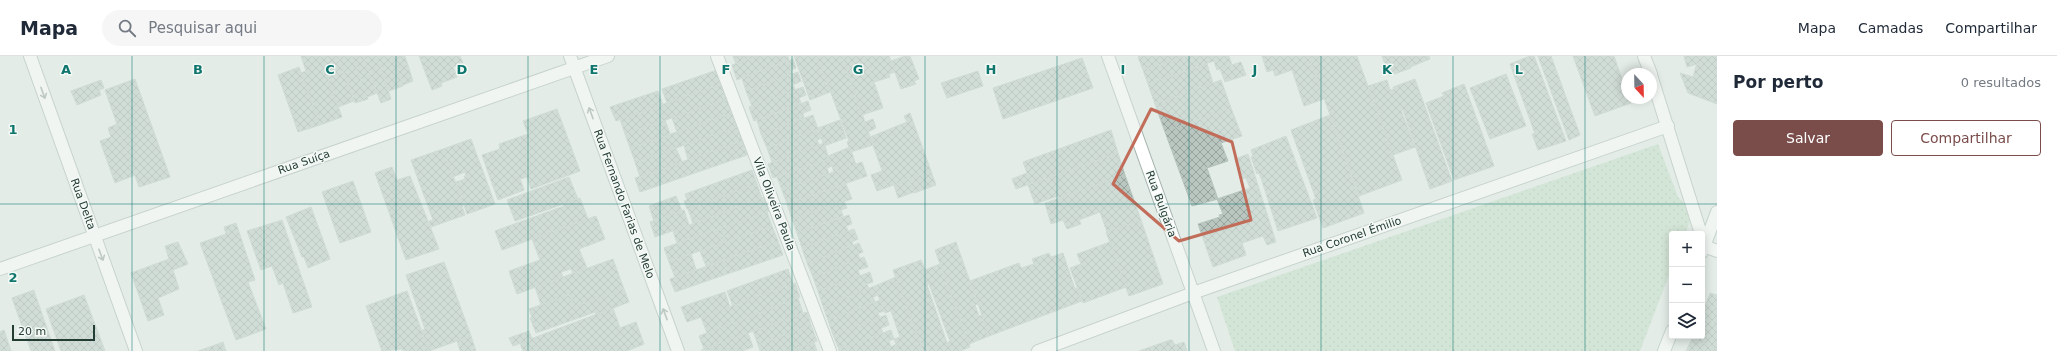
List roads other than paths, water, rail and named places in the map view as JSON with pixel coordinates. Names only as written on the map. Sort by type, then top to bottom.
[{"type":"street","name":"Rua Delta","points":[[30,56],[136,351]]},
{"type":"street","name":"Rua Suíça","points":[[0,269],[573,62],[608,56]]},
{"type":"street","name":"Vila Oliveira Paula","points":[[717,56],[830,351]]},
{"type":"street","name":"Rua Bulgária","points":[[1108,56],[1214,351]]},
{"type":"street","points":[[1644,56],[1648,68]]},
{"type":"street","name":"Rua Fernando Farias de Melo","points":[[573,62],[678,351]]},
{"type":"street","points":[[1657,93],[1700,231]]},
{"type":"street","name":"Rua Coronel Émilio","points":[[1038,351],[1193,293],[1668,126]]},
{"type":"street","points":[[1705,241],[1717,212]]},
{"type":"street","points":[[1705,247],[1717,251]]},
{"type":"street","points":[[1664,351],[1669,338]]}]
